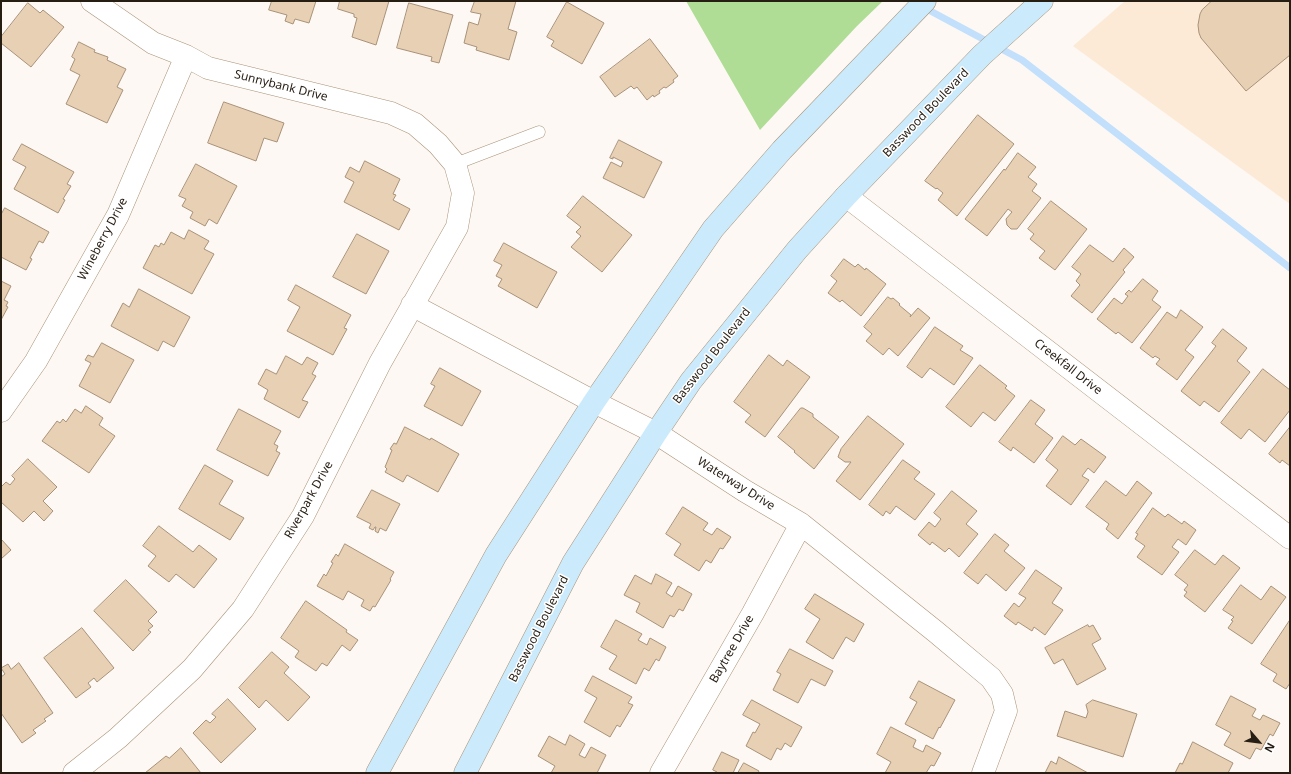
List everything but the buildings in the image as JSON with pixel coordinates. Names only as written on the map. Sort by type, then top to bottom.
[{"type":"main road","points":[[377,773],[496,555],[594,402],[713,229],[782,150],[925,1]]},
{"type":"main road","name":"Basswood Boulevard","points":[[465,773],[573,563],[691,381],[797,250],[846,196],[982,55],[1036,7]]},
{"type":"street","name":"Sunnybank Drive","points":[[92,1],[153,43],[186,56],[208,68],[391,113],[415,124],[438,144],[457,170]]},
{"type":"street","name":"Wineberry Drive","points":[[1,411],[36,361],[118,215],[186,56]]},
{"type":"street","name":"Riverpark Drive","points":[[74,773],[118,738],[192,669],[243,609],[303,516],[380,363],[457,227],[463,192],[457,170]]},
{"type":"street","name":"Creekfall Drive","points":[[846,196],[1290,538]]},
{"type":"street","name":"Waterway Drive","points":[[412,305],[594,402],[656,433],[745,491],[801,524],[936,632],[991,678],[1002,694],[1006,711],[983,773]]},
{"type":"street","name":"Baytree Drive","points":[[661,773],[757,606],[801,524]]},
{"type":"lane","points":[[457,170],[539,132]]},
{"type":"shaded area","points":[[1125,1],[1290,1],[1290,204],[1073,46]]},
{"type":"green space","points":[[686,1],[883,1],[857,26],[760,130]]},
{"type":"waterway","points":[[923,7],[1022,60],[1290,268]]}]
